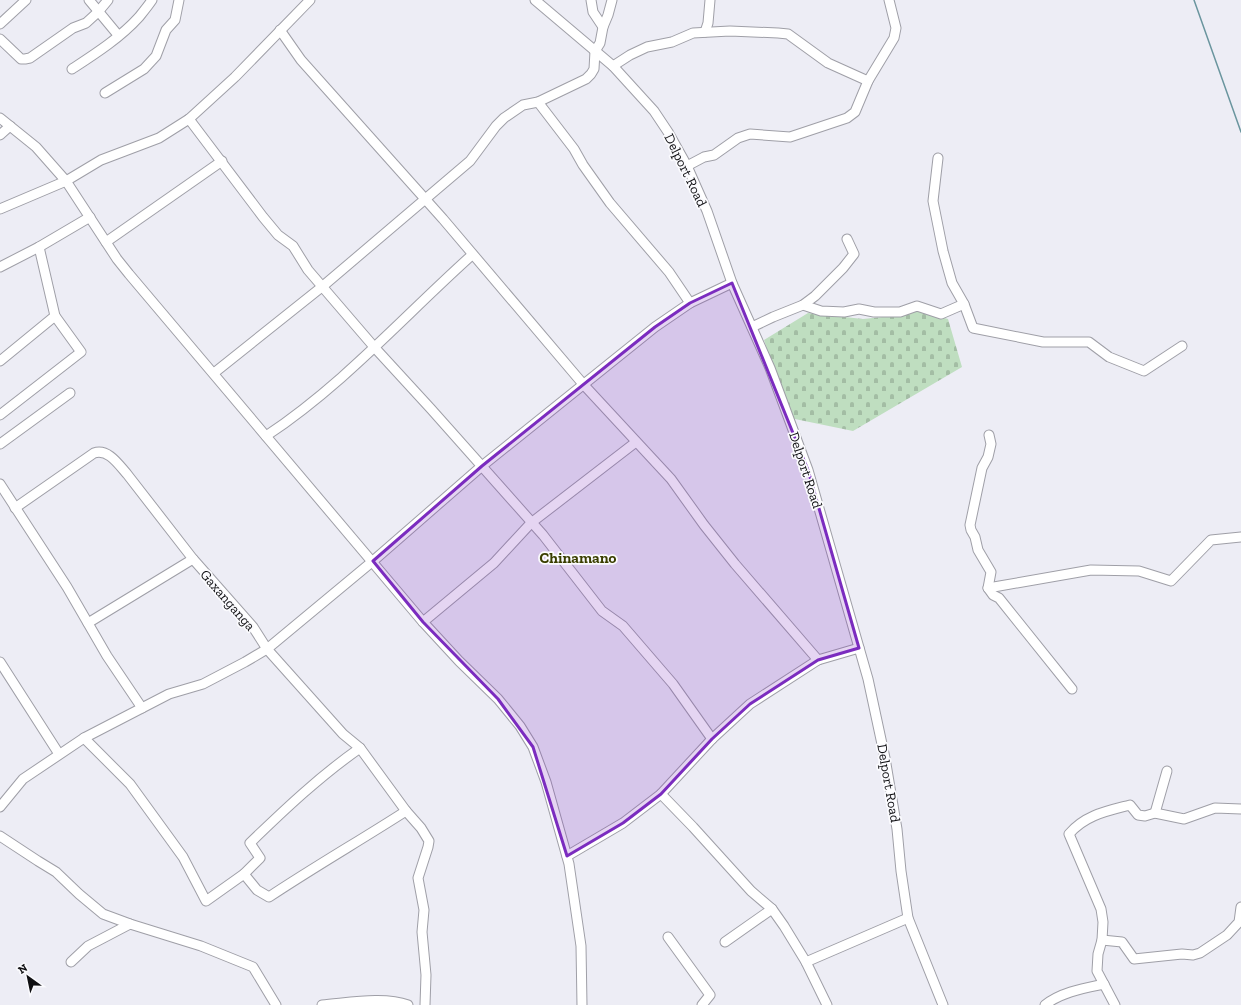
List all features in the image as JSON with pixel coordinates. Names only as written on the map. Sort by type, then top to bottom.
[{"type":"street","points":[[0,24],[26,0]]},
{"type":"street","points":[[89,0],[118,35]]},
{"type":"street","points":[[0,39],[21,59],[25,60],[72,28],[86,23],[108,0]]},
{"type":"street","points":[[72,69],[96,53],[138,18],[152,0]]},
{"type":"street","points":[[105,93],[144,69],[156,56],[166,30],[175,20],[179,0]]},
{"type":"street","points":[[0,209],[66,181],[101,160],[159,138],[189,119],[235,77],[310,0]]},
{"type":"street","name":"Delport Road","points":[[535,0],[613,66],[654,111],[668,132],[687,166],[707,211],[732,282],[770,368],[808,470],[868,679],[885,758],[897,829],[908,918],[943,1005]]},
{"type":"street","points":[[591,0],[593,12],[603,27]]},
{"type":"street","points":[[214,372],[323,286],[470,161],[496,126],[504,118],[523,105],[538,102],[586,79],[594,69],[595,51],[600,43],[603,27],[612,0]]},
{"type":"street","points":[[705,32],[708,23],[710,0]]},
{"type":"street","points":[[687,166],[704,157],[714,155],[738,138],[750,134],[790,136],[847,118],[855,112],[868,81],[894,38],[896,28],[889,0]]},
{"type":"street","points":[[280,30],[306,65],[425,199],[582,384],[679,489],[704,525],[735,564],[818,660]]},
{"type":"street","points":[[613,66],[630,55],[647,48],[672,42],[693,33],[730,31],[778,33],[788,34],[828,63],[868,81]]},
{"type":"street","points":[[538,102],[574,149],[583,165],[610,203],[669,272],[690,303]]},
{"type":"street","points":[[0,118],[36,148],[66,181],[129,274],[214,372],[423,622],[459,661],[498,699],[520,726],[533,747],[546,782],[567,856],[581,946],[582,1005]]},
{"type":"street","points":[[189,119],[222,161],[263,218],[278,235],[296,250],[308,270],[375,348],[543,535],[602,611],[623,626],[673,684],[712,738]]},
{"type":"street","points":[[0,135],[10,126]]},
{"type":"street","points":[[938,158],[933,201],[943,251],[952,283],[964,304],[973,328],[1043,342],[1089,342],[1109,357],[1144,371],[1182,346]]},
{"type":"street","points":[[106,242],[222,161]]},
{"type":"street","points":[[0,267],[39,247],[90,217]]},
{"type":"street","points":[[752,327],[803,305],[815,296],[843,268],[854,254],[847,239]]},
{"type":"street","points":[[0,414],[81,352],[55,316],[39,247]]},
{"type":"street","points":[[266,436],[289,421],[375,348],[445,279],[472,255]]},
{"type":"street","points":[[0,806],[23,779],[58,754],[84,738],[169,694],[203,684],[267,649],[373,561],[482,466],[582,384],[655,327],[690,303],[732,282]]},
{"type":"street","points":[[803,305],[821,311],[844,312],[859,308],[874,312],[900,312],[918,306],[941,314],[964,304]]},
{"type":"street","points":[[0,361],[55,316]]},
{"type":"street","points":[[0,444],[70,393]]},
{"type":"street","points":[[989,435],[991,444],[988,457],[982,468],[970,525],[971,530],[976,536],[978,550],[991,572],[988,588],[992,595],[999,598],[1072,689]]},
{"type":"street","points":[[423,622],[494,563],[531,523],[636,442]]},
{"type":"street","name":"Gaxanganga","points":[[15,508],[94,453],[100,451],[105,452],[127,474],[193,559],[252,627],[267,649],[343,734],[360,748],[406,811],[421,828],[429,841],[418,878],[424,910],[422,932],[426,975],[424,1005]]},
{"type":"street","points":[[0,484],[67,587],[107,656],[142,708]]},
{"type":"street","points":[[988,588],[1091,570],[1139,571],[1171,581],[1211,540],[1241,536]]},
{"type":"street","points":[[88,623],[193,559]]},
{"type":"street","points":[[567,856],[623,823],[661,794],[712,738],[750,704],[818,660],[859,648]]},
{"type":"street","points":[[0,662],[58,754]]},
{"type":"street","points":[[84,738],[134,790],[184,857],[206,901],[244,874],[260,858],[250,843],[335,765],[360,748]]},
{"type":"street","points":[[1155,813],[1167,771]]},
{"type":"street","points":[[661,794],[693,827],[750,891],[772,909],[806,962],[827,1005]]},
{"type":"street","points":[[1115,1005],[1097,971],[1098,954],[1102,940],[1103,922],[1101,909],[1069,834],[1078,824],[1090,817],[1130,804],[1138,815],[1145,816],[1155,813],[1184,819],[1215,808],[1241,809]]},
{"type":"street","points":[[244,874],[256,890],[269,897],[406,811]]},
{"type":"street","points":[[0,836],[56,872],[103,914],[201,946],[253,967],[276,1005]]},
{"type":"street","points":[[1102,940],[1122,942],[1134,959],[1182,954],[1192,955],[1200,953],[1228,935],[1239,922],[1241,907]]},
{"type":"street","points":[[725,942],[772,909]]},
{"type":"street","points":[[806,962],[908,918]]},
{"type":"street","points":[[71,962],[88,946],[130,924]]},
{"type":"street","points":[[668,937],[710,995],[702,1005]]},
{"type":"street","points":[[1045,1005],[1051,1001],[1081,989],[1104,984]]},
{"type":"street","points":[[322,1005],[371,1001],[400,1002],[408,1005]]},
{"type":"highlighted area","points":[[732,283],[808,470],[859,648],[818,660],[750,704],[712,739],[661,794],[623,823],[567,856],[533,747],[498,699],[423,622],[373,561],[482,466],[655,327],[690,303]]},
{"type":"green space","points":[[918,310],[948,319],[962,367],[853,431],[790,418],[764,340],[808,313],[863,319],[892,316]]},
{"type":"waterway","points":[[1194,0],[1241,132]]},
{"type":"district","name":"Chinamano","points":[[578,558]]}]
